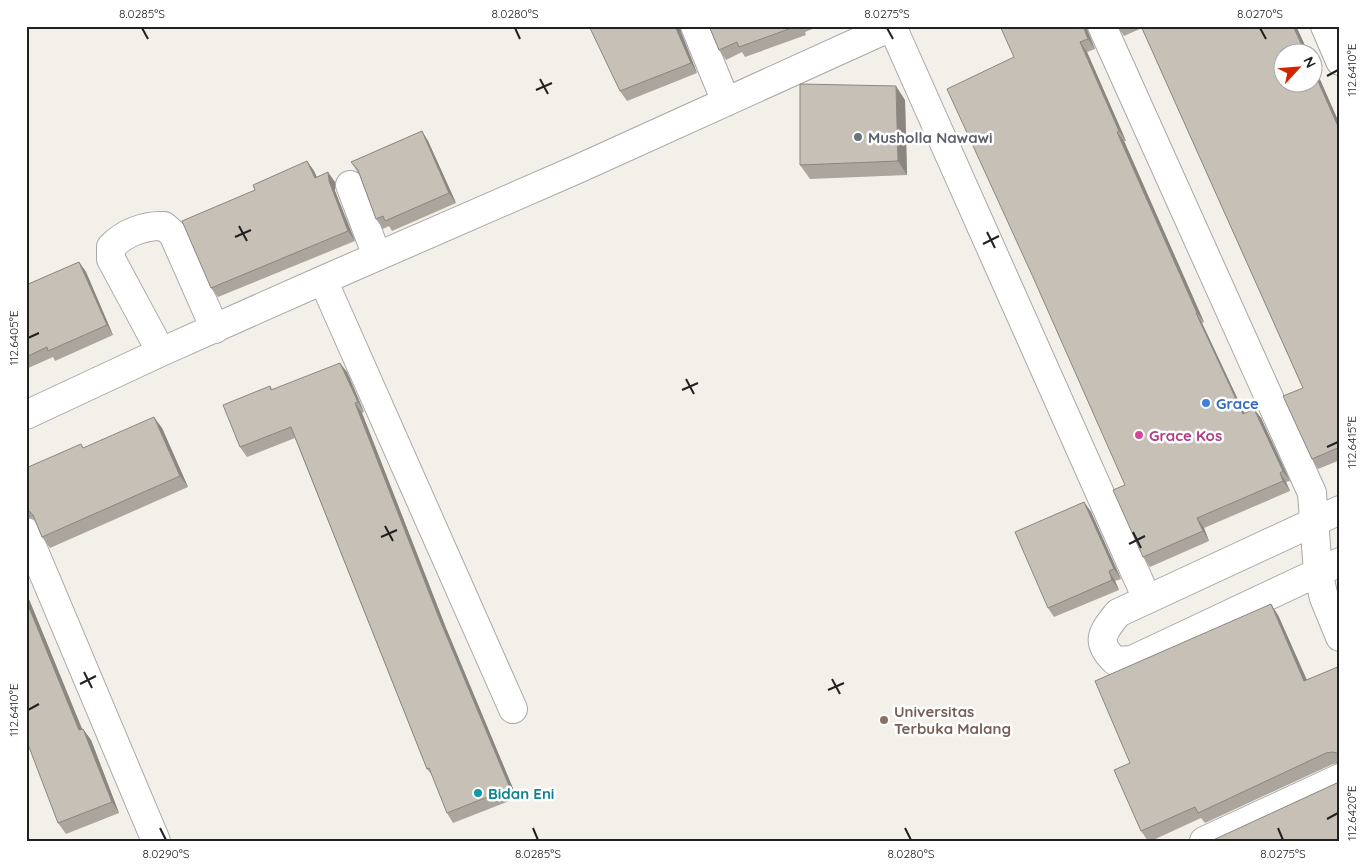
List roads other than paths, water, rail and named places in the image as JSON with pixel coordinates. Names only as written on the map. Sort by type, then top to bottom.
[{"type":"street","points":[[695,26],[726,102]]},
{"type":"street","points":[[26,415],[160,352],[580,168],[892,26],[1147,599]]},
{"type":"street","points":[[1102,26],[1312,493],[1313,522],[1329,567],[1324,598],[1340,637]]},
{"type":"street","points":[[1325,26],[1340,61]]},
{"type":"street","points":[[350,185],[378,256]]},
{"type":"street","points":[[160,352],[111,259],[110,247],[119,239],[151,226],[164,226],[173,234],[215,329]]},
{"type":"street","points":[[323,280],[513,709]]},
{"type":"street","points":[[1329,567],[1132,660],[1115,661],[1106,652],[1102,637],[1107,626],[1118,612],[1340,510]]},
{"type":"street","points":[[26,532],[156,841]]},
{"type":"street","points":[[1204,841],[1340,778]]},
{"type":"place","name":"Musholla Nawawi","points":[[858,137]]},
{"type":"place","name":"Grace","points":[[1206,403]]},
{"type":"place","name":"Grace Kos","points":[[1139,435]]},
{"type":"place","name":"Universitas Terbuka Malang","points":[[884,720]]},
{"type":"place","name":"Bidan Eni","points":[[478,793]]}]
